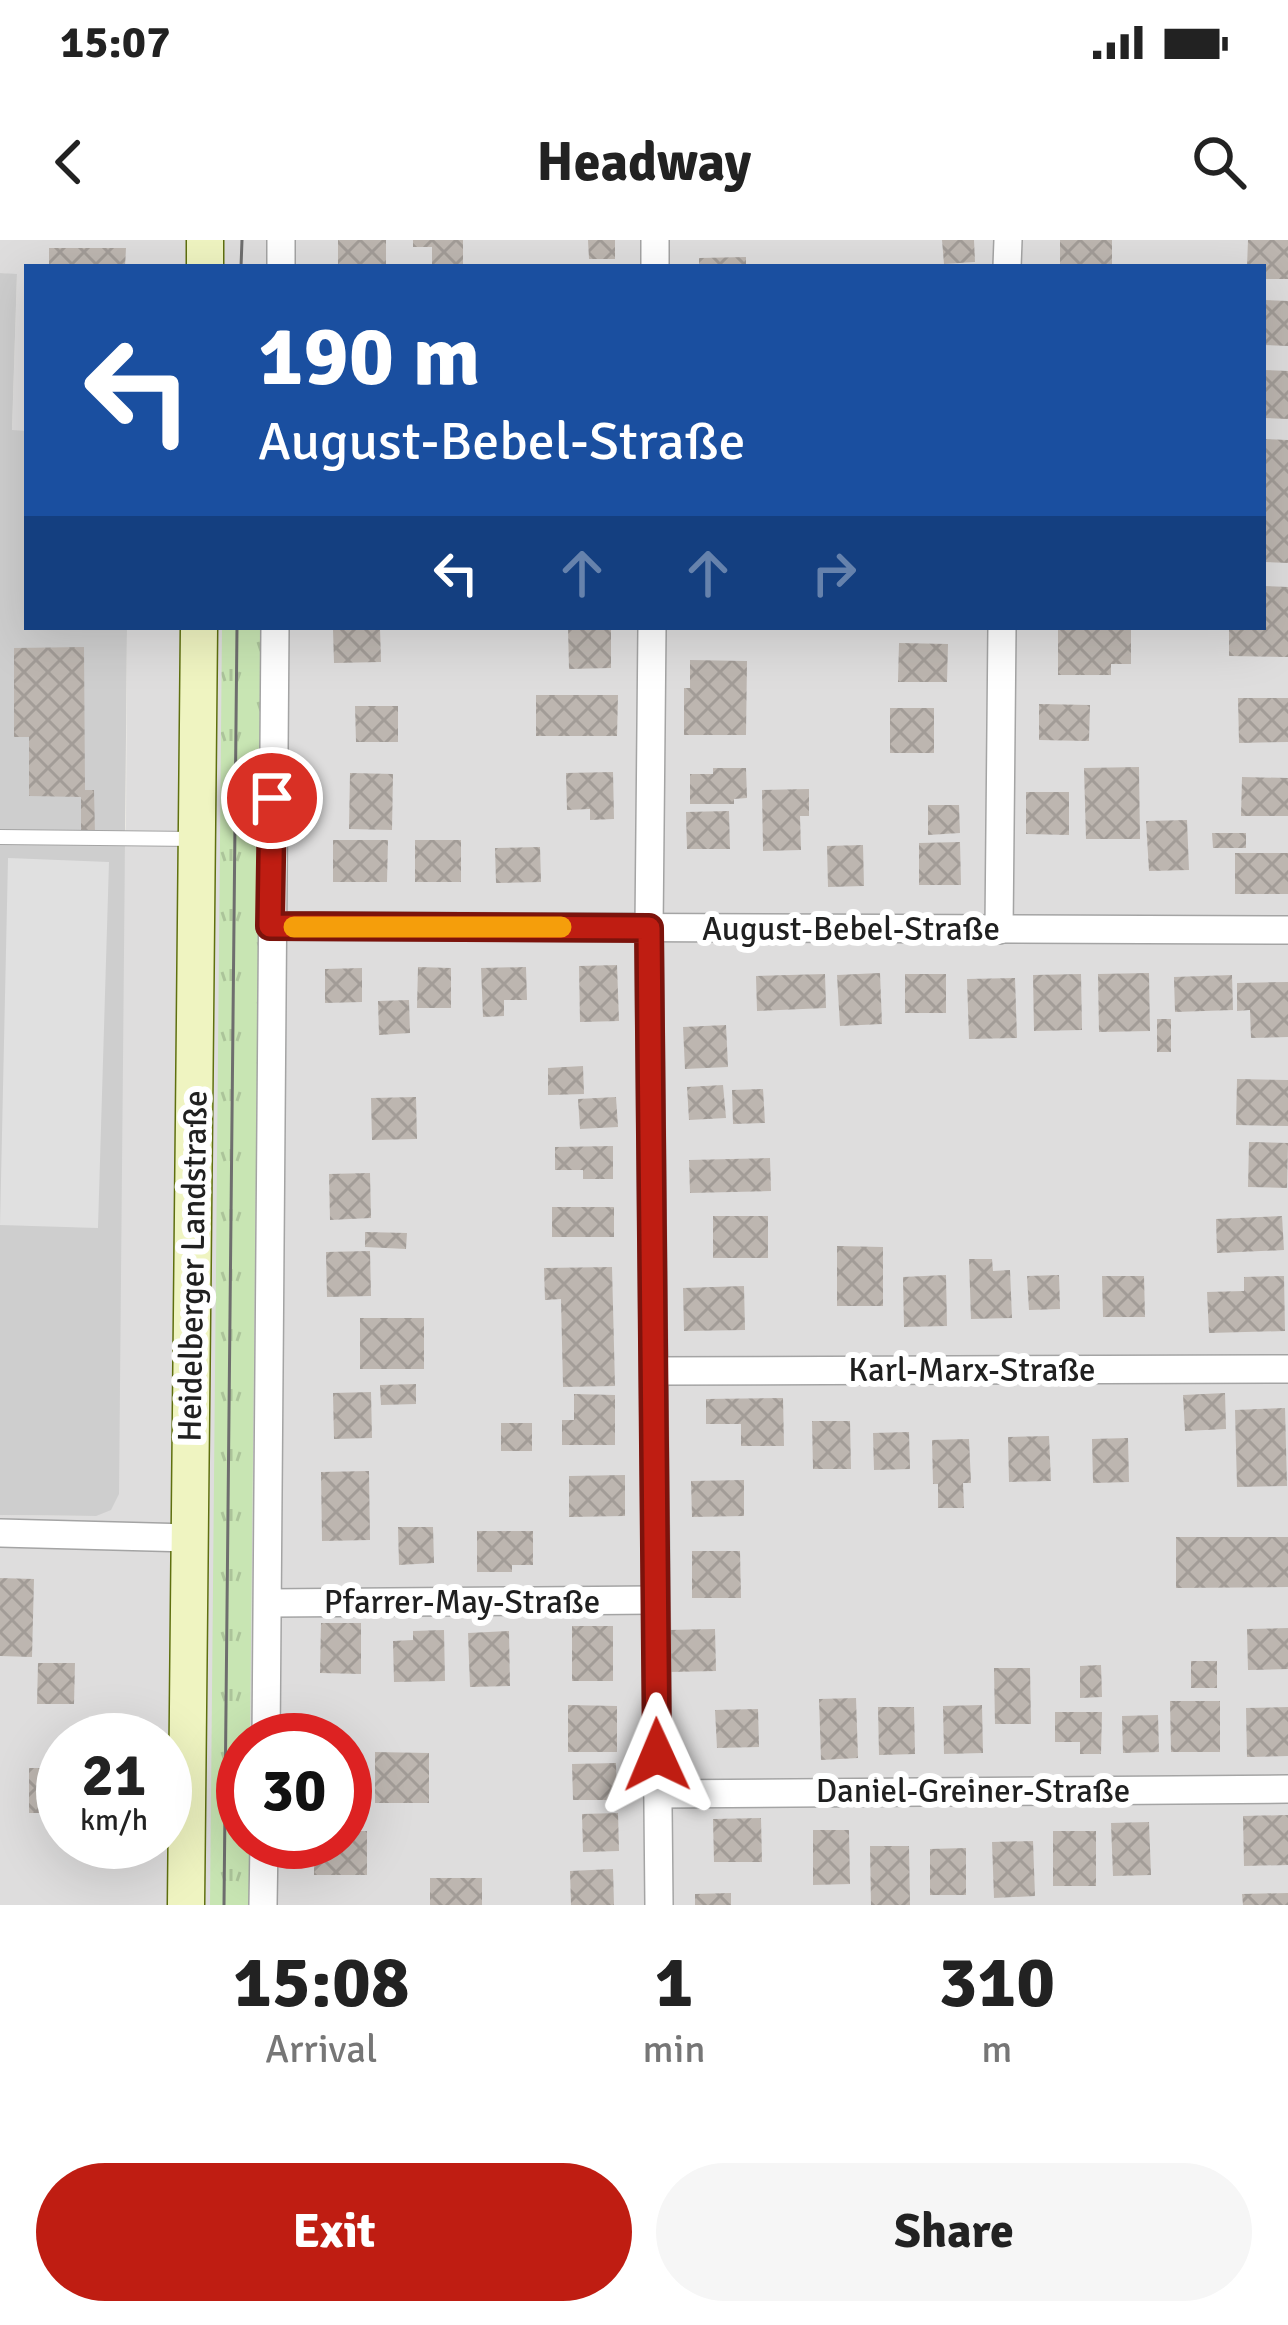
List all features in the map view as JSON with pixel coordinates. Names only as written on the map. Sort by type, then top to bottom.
[{"type":"street","name":"Heidelberger Landstraße","points":[[186,1905],[199,630]]},
{"type":"street","points":[[267,1713],[275,630]]},
{"type":"street","points":[[652,630],[649,928],[659,1905]]},
{"type":"street","points":[[998,930],[1003,630]]},
{"type":"street","name":"August-Bebel-Straße","points":[[270,926],[1288,930]]},
{"type":"street","name":"Karl-Marx-Straße","points":[[655,1371],[1288,1369]]},
{"type":"street","points":[[0,1533],[190,1538]]},
{"type":"street","name":"Pfarrer-May-Straße","points":[[269,1603],[654,1600]]},
{"type":"street","name":"Daniel-Greiner-Straße","points":[[658,1794],[1288,1789]]},
{"type":"street","points":[[263,1905],[264,1869]]},
{"type":"lane","points":[[0,837],[196,839]]},
{"type":"shaded area","points":[[0,240],[1288,240],[1288,1905],[0,1905],[0,1515],[96,1516],[126,824],[127,630],[1266,630],[1266,264],[24,264],[24,431],[12,431],[17,275],[0,273]]},
{"type":"shaded area","points":[[0,273],[17,274],[12,430],[24,431],[24,630],[127,630],[119,1494],[111,1510],[96,1516],[0,1515]]},
{"type":"shaded area","points":[[8,858],[109,862],[98,1228],[0,1225]]},
{"type":"green space","points":[[222,630],[262,630],[260,720],[267,727],[265,1068],[257,1074],[250,1713],[216,1713],[216,1869],[249,1869],[249,1905],[210,1905]]},
{"type":"building","points":[[338,240],[386,240],[386,264],[338,264]]},
{"type":"building","points":[[413,240],[463,240],[463,264],[432,264],[432,247],[413,247]]},
{"type":"building","points":[[588,240],[615,240],[615,259],[589,259]]},
{"type":"building","points":[[942,240],[974,240],[975,262],[944,264]]},
{"type":"building","points":[[1060,240],[1112,240],[1112,264],[1060,264]]},
{"type":"building","points":[[1248,240],[1288,240],[1288,279],[1266,279],[1266,264],[1247,264]]},
{"type":"building","points":[[49,248],[126,248],[125,264],[49,264]]},
{"type":"building","points":[[746,257],[746,264],[699,264],[699,258]]},
{"type":"building","points":[[1266,300],[1288,301],[1288,346],[1266,345]]},
{"type":"building","points":[[1266,370],[1288,371],[1288,419],[1266,418]]},
{"type":"building","points":[[1266,439],[1288,440],[1288,563],[1266,562]]},
{"type":"building","points":[[1266,586],[1288,587],[1288,657],[1229,656],[1229,630],[1266,630]]},
{"type":"building","points":[[333,630],[380,630],[381,662],[334,663]]},
{"type":"building","points":[[568,630],[611,630],[611,668],[569,669]]},
{"type":"building","points":[[1058,630],[1131,630],[1131,664],[1111,664],[1111,675],[1058,675]]},
{"type":"building","points":[[899,643],[948,644],[947,682],[898,682]]},
{"type":"building","points":[[84,647],[85,790],[94,790],[95,834],[81,834],[81,797],[29,796],[29,737],[14,737],[14,648]]},
{"type":"building","points":[[690,660],[747,661],[746,735],[684,735],[684,688],[690,688]]},
{"type":"building","points":[[536,695],[618,695],[617,736],[536,736]]},
{"type":"building","points":[[1238,698],[1288,698],[1288,742],[1239,743]]},
{"type":"building","points":[[1039,704],[1090,705],[1089,741],[1039,740]]},
{"type":"building","points":[[355,706],[398,706],[398,742],[356,742]]},
{"type":"building","points":[[890,708],[934,708],[934,753],[890,753]]},
{"type":"building","points":[[1139,767],[1140,839],[1086,839],[1084,768]]},
{"type":"building","points":[[713,768],[746,768],[747,798],[734,799],[734,804],[690,804],[690,774],[713,774]]},
{"type":"building","points":[[613,772],[614,819],[590,820],[590,809],[567,810],[566,773]]},
{"type":"building","points":[[350,773],[393,774],[392,830],[349,829]]},
{"type":"building","points":[[1242,777],[1288,778],[1288,816],[1241,816]]},
{"type":"building","points":[[809,789],[809,816],[800,816],[801,850],[763,851],[762,790]]},
{"type":"building","points":[[1026,792],[1069,792],[1069,835],[1026,834]]},
{"type":"building","points":[[928,805],[959,805],[960,833],[928,835]]},
{"type":"building","points":[[729,811],[730,849],[687,849],[686,812]]},
{"type":"building","points":[[1187,820],[1189,870],[1149,871],[1146,821]]},
{"type":"building","points":[[1212,833],[1246,833],[1246,848],[1213,848]]},
{"type":"building","points":[[333,840],[388,840],[387,882],[333,882]]},
{"type":"building","points":[[415,840],[461,840],[461,882],[415,882]]},
{"type":"building","points":[[960,842],[961,885],[919,885],[919,843]]},
{"type":"building","points":[[863,845],[864,886],[828,887],[827,846]]},
{"type":"building","points":[[540,847],[541,882],[496,883],[495,848]]},
{"type":"building","points":[[1235,853],[1288,853],[1288,894],[1235,894]]},
{"type":"building","points":[[617,965],[619,1021],[580,1022],[579,966]]},
{"type":"building","points":[[418,967],[451,968],[451,1008],[417,1008]]},
{"type":"building","points":[[526,967],[527,1000],[504,1000],[504,1016],[483,1017],[481,968]]},
{"type":"building","points":[[362,968],[362,1002],[325,1003],[325,969]]},
{"type":"building","points":[[880,973],[882,1024],[840,1026],[837,975]]},
{"type":"building","points":[[1149,973],[1150,1031],[1099,1032],[1098,974]]},
{"type":"building","points":[[825,974],[826,1008],[757,1011],[756,976]]},
{"type":"building","points":[[905,974],[946,974],[946,1013],[905,1013]]},
{"type":"building","points":[[1081,974],[1082,1030],[1034,1031],[1033,975]]},
{"type":"building","points":[[1232,975],[1233,1010],[1175,1012],[1174,977]]},
{"type":"building","points":[[1015,978],[1017,1038],[969,1039],[967,979]]},
{"type":"building","points":[[1288,982],[1288,1037],[1251,1038],[1250,1010],[1237,1011],[1237,983]]},
{"type":"building","points":[[409,1000],[410,1033],[379,1035],[378,1001]]},
{"type":"building","points":[[1157,1019],[1171,1019],[1171,1052],[1157,1052]]},
{"type":"building","points":[[726,1025],[728,1067],[685,1069],[683,1027]]},
{"type":"building","points":[[583,1066],[584,1094],[548,1095],[548,1068]]},
{"type":"building","points":[[1237,1079],[1288,1080],[1288,1126],[1236,1125]]},
{"type":"building","points":[[723,1085],[726,1118],[689,1120],[687,1087]]},
{"type":"building","points":[[763,1089],[765,1123],[733,1124],[732,1090]]},
{"type":"building","points":[[416,1097],[417,1139],[372,1140],[371,1098]]},
{"type":"building","points":[[616,1097],[618,1127],[580,1129],[578,1099]]},
{"type":"building","points":[[1249,1142],[1288,1143],[1287,1188],[1248,1187]]},
{"type":"building","points":[[613,1146],[613,1179],[583,1179],[583,1170],[555,1170],[555,1147]]},
{"type":"building","points":[[770,1158],[771,1191],[690,1193],[689,1160]]},
{"type":"building","points":[[370,1173],[371,1218],[330,1220],[329,1174]]},
{"type":"building","points":[[552,1207],[614,1207],[614,1237],[552,1237]]},
{"type":"building","points":[[713,1216],[768,1216],[768,1258],[713,1258]]},
{"type":"building","points":[[1282,1216],[1284,1250],[1217,1253],[1216,1219]]},
{"type":"building","points":[[365,1232],[407,1233],[406,1249],[365,1247]]},
{"type":"building","points":[[837,1246],[883,1247],[883,1306],[837,1306]]},
{"type":"building","points":[[370,1251],[371,1296],[327,1297],[326,1252]]},
{"type":"building","points":[[969,1259],[992,1259],[993,1271],[1010,1270],[1012,1318],[971,1319]]},
{"type":"building","points":[[612,1267],[615,1386],[563,1387],[561,1299],[545,1300],[544,1268]]},
{"type":"building","points":[[946,1275],[947,1326],[904,1327],[903,1277]]},
{"type":"building","points":[[1059,1275],[1060,1309],[1029,1310],[1027,1276]]},
{"type":"building","points":[[1102,1276],[1144,1276],[1145,1317],[1103,1317]]},
{"type":"building","points":[[1284,1276],[1285,1331],[1209,1333],[1207,1292],[1244,1291],[1244,1277]]},
{"type":"building","points":[[744,1286],[745,1330],[684,1331],[683,1288]]},
{"type":"building","points":[[360,1318],[424,1318],[424,1369],[360,1369]]},
{"type":"building","points":[[416,1384],[416,1404],[381,1405],[380,1385]]},
{"type":"building","points":[[371,1392],[372,1438],[334,1439],[333,1393]]},
{"type":"building","points":[[1225,1393],[1226,1429],[1185,1431],[1183,1395]]},
{"type":"building","points":[[574,1394],[615,1395],[615,1445],[562,1445],[562,1420],[574,1420]]},
{"type":"building","points":[[783,1398],[784,1446],[741,1446],[741,1424],[706,1424],[706,1399]]},
{"type":"building","points":[[1285,1408],[1287,1486],[1237,1487],[1235,1410]]},
{"type":"building","points":[[812,1421],[850,1421],[851,1469],[813,1469]]},
{"type":"building","points":[[501,1423],[532,1423],[532,1451],[501,1451]]},
{"type":"building","points":[[909,1432],[910,1469],[874,1470],[873,1433]]},
{"type":"building","points":[[1049,1436],[1051,1481],[1009,1482],[1008,1437]]},
{"type":"building","points":[[1128,1438],[1129,1482],[1093,1483],[1092,1439]]},
{"type":"building","points":[[969,1439],[971,1483],[963,1483],[964,1508],[938,1508],[932,1440]]},
{"type":"building","points":[[369,1471],[370,1540],[322,1541],[321,1472]]},
{"type":"building","points":[[625,1475],[625,1516],[569,1517],[569,1476]]},
{"type":"building","points":[[744,1480],[744,1516],[692,1517],[691,1481]]},
{"type":"building","points":[[398,1527],[433,1527],[434,1563],[399,1565]]},
{"type":"building","points":[[477,1531],[533,1531],[533,1565],[512,1565],[512,1572],[477,1572]]},
{"type":"building","points":[[1176,1537],[1288,1537],[1288,1587],[1176,1588]]},
{"type":"building","points":[[692,1551],[740,1551],[741,1598],[692,1598]]},
{"type":"building","points":[[0,1578],[34,1579],[32,1657],[0,1656]]},
{"type":"building","points":[[321,1623],[361,1623],[361,1674],[320,1673]]},
{"type":"building","points":[[572,1626],[613,1626],[613,1681],[572,1681]]},
{"type":"building","points":[[1288,1628],[1288,1669],[1248,1670],[1247,1629]]},
{"type":"building","points":[[715,1629],[716,1671],[669,1672],[668,1630]]},
{"type":"building","points":[[444,1630],[445,1681],[394,1682],[393,1641],[413,1640],[413,1631]]},
{"type":"building","points":[[509,1631],[510,1686],[470,1687],[468,1633]]},
{"type":"building","points":[[1191,1661],[1217,1661],[1217,1688],[1191,1688]]},
{"type":"building","points":[[38,1663],[75,1663],[74,1704],[37,1704]]},
{"type":"building","points":[[1101,1665],[1102,1697],[1080,1698],[1080,1666]]},
{"type":"building","points":[[994,1668],[1030,1668],[1031,1724],[995,1724]]},
{"type":"building","points":[[856,1698],[858,1758],[821,1760],[819,1699]]},
{"type":"building","points":[[1170,1701],[1220,1701],[1220,1752],[1171,1752]]},
{"type":"building","points":[[568,1705],[617,1706],[617,1752],[568,1752]]},
{"type":"building","points":[[982,1705],[983,1753],[944,1754],[943,1706]]},
{"type":"building","points":[[878,1707],[914,1707],[915,1754],[879,1755]]},
{"type":"building","points":[[1288,1707],[1288,1756],[1247,1757],[1246,1708]]},
{"type":"building","points":[[758,1709],[759,1747],[717,1748],[715,1710]]},
{"type":"building","points":[[1055,1712],[1102,1712],[1101,1754],[1080,1754],[1080,1742],[1055,1742]]},
{"type":"building","points":[[1158,1715],[1159,1752],[1123,1753],[1122,1716]]},
{"type":"building","points":[[375,1752],[429,1753],[429,1803],[375,1803]]},
{"type":"building","points":[[616,1763],[617,1800],[573,1800],[572,1764]]},
{"type":"building","points":[[29,1768],[36,1768],[36,1813],[29,1813]]},
{"type":"building","points":[[618,1813],[619,1851],[583,1852],[582,1814]]},
{"type":"building","points":[[1288,1815],[1288,1865],[1244,1866],[1243,1816]]},
{"type":"building","points":[[761,1818],[762,1862],[714,1862],[713,1819]]},
{"type":"building","points":[[1149,1822],[1151,1875],[1113,1876],[1111,1823]]},
{"type":"building","points":[[813,1830],[849,1830],[850,1884],[813,1885]]},
{"type":"building","points":[[1053,1831],[1096,1831],[1096,1886],[1053,1886]]},
{"type":"building","points":[[1033,1841],[1035,1896],[994,1898],[992,1842]]},
{"type":"building","points":[[870,1846],[909,1846],[910,1905],[871,1905]]},
{"type":"building","points":[[966,1848],[966,1895],[930,1895],[930,1849]]},
{"type":"building","points":[[314,1869],[367,1869],[367,1875],[314,1875]]},
{"type":"building","points":[[613,1869],[614,1905],[571,1905],[570,1871]]},
{"type":"building","points":[[430,1878],[482,1878],[482,1905],[430,1905]]},
{"type":"building","points":[[731,1893],[731,1905],[695,1905],[695,1894]]},
{"type":"building","points":[[1288,1893],[1288,1905],[1243,1905],[1242,1894]]},
{"type":"tram line","points":[[241,264],[242,240]]},
{"type":"tram line","points":[[224,1905],[237,630]]},
{"type":"slow traffic","points":[[294,927],[561,927]]},
{"type":"route","points":[[272,798],[270,926],[649,928],[657,1755]]}]
